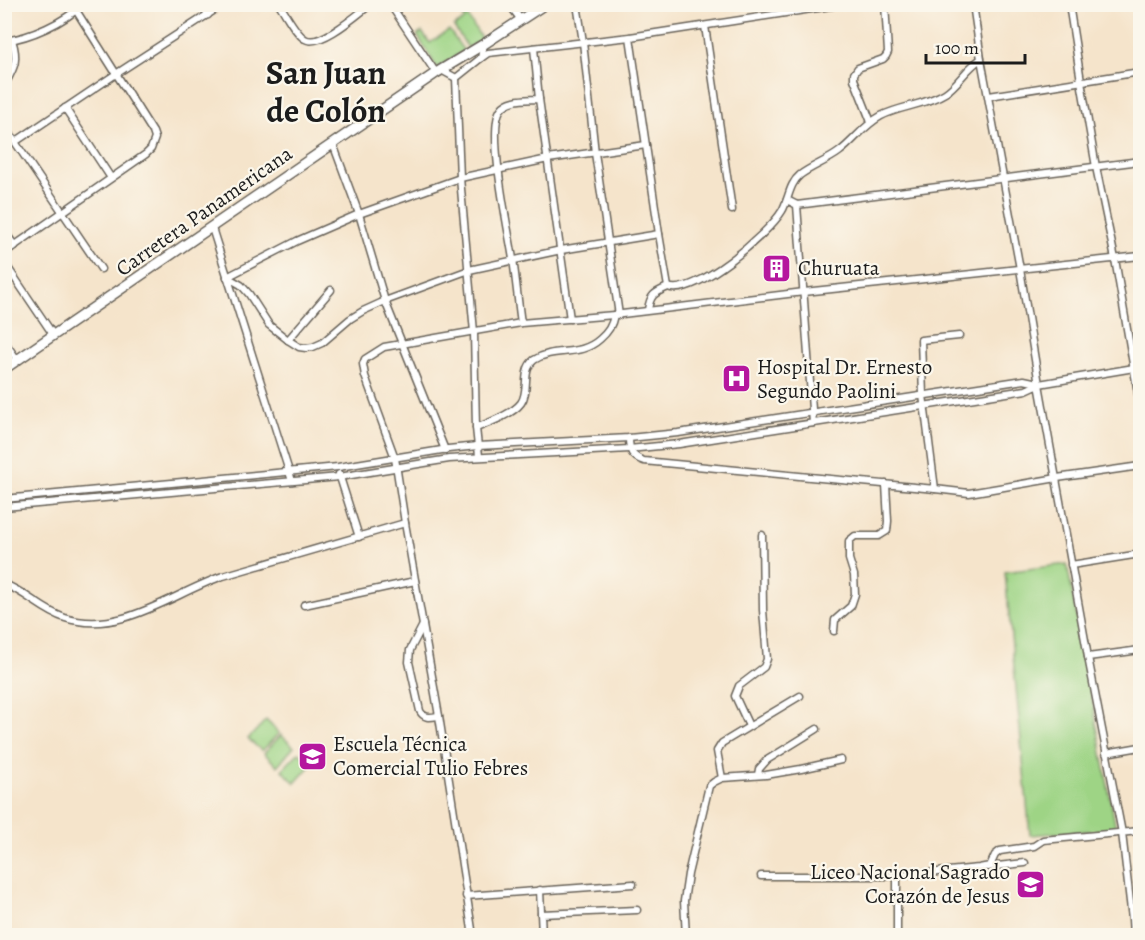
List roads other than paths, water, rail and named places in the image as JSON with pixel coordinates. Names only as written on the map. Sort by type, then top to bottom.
[{"type":"main road","name":"Carretera Panamericana","points":[[4,369],[440,71],[545,4]]},
{"type":"street","points":[[4,253],[146,154],[151,149],[155,138],[72,4]]},
{"type":"street","points":[[4,86],[16,64],[16,51],[8,41],[38,33],[76,11],[83,4]]},
{"type":"street","points":[[202,4],[208,15]]},
{"type":"street","points":[[15,142],[224,4]]},
{"type":"street","points":[[279,4],[301,36],[313,42],[324,38],[371,4]]},
{"type":"street","points":[[390,4],[440,71],[456,78]]},
{"type":"street","points":[[509,4],[520,21]]},
{"type":"street","points":[[476,428],[521,404],[526,394],[527,372],[534,361],[556,353],[579,351],[590,347],[609,330],[616,315],[577,4]]},
{"type":"street","points":[[456,78],[488,53],[630,37],[844,4]]},
{"type":"street","points":[[871,122],[854,76],[858,68],[884,59],[888,52],[885,4]]},
{"type":"street","points":[[973,4],[1071,565],[1122,833],[1133,936]]},
{"type":"street","points":[[1069,4],[1096,166],[1137,368],[1140,405]]},
{"type":"street","points":[[705,26],[732,210]]},
{"type":"street","points":[[630,37],[668,287]]},
{"type":"street","points":[[481,58],[484,44]]},
{"type":"street","points":[[534,48],[570,319]]},
{"type":"street","points":[[648,310],[649,300],[656,292],[668,287],[672,289],[684,287],[700,281],[729,262],[773,224],[782,211],[798,177],[841,151],[871,122],[889,112],[944,94],[970,66],[981,59]]},
{"type":"street","points":[[989,96],[1140,72]]},
{"type":"street","points":[[456,78],[460,178],[474,332],[476,428],[479,456]]},
{"type":"street","points":[[521,323],[498,169],[497,115],[502,107],[512,101],[539,99]]},
{"type":"street","points":[[65,108],[111,178]]},
{"type":"street","points":[[4,124],[102,269]]},
{"type":"street","points":[[333,144],[359,214],[385,301],[445,450]]},
{"type":"street","points":[[227,277],[297,241],[359,214],[460,178],[548,159],[646,145]]},
{"type":"street","points":[[787,200],[797,206],[1140,161]]},
{"type":"street","points":[[797,206],[813,423]]},
{"type":"street","points":[[212,228],[292,481]]},
{"type":"street","points":[[4,231],[15,246]]},
{"type":"street","points":[[227,277],[241,285],[269,324],[288,340],[299,347],[306,348],[321,343],[350,319],[385,301],[468,270],[561,250],[659,234]]},
{"type":"street","points":[[473,936],[424,625],[405,524],[398,468],[365,376],[363,364],[365,359],[384,347],[521,323],[616,315],[804,292],[1140,256]]},
{"type":"street","points":[[4,262],[54,336]]},
{"type":"street","points":[[288,340],[331,290]]},
{"type":"street","points":[[935,489],[923,395],[921,340],[959,336]]},
{"type":"street","points":[[4,341],[18,360]]},
{"type":"street","points":[[4,507],[339,477],[479,456],[629,449],[679,444],[1026,390],[1039,384],[1137,368]]},
{"type":"street","points":[[4,499],[338,468],[478,446],[678,434],[1024,380],[1039,384]]},
{"type":"street","points":[[628,438],[632,454],[644,461],[969,493],[1140,466]]},
{"type":"street","points":[[338,468],[359,537]]},
{"type":"street","points":[[834,631],[835,620],[851,606],[855,594],[854,575],[849,559],[849,541],[855,536],[879,536],[887,531],[886,484]]},
{"type":"street","points":[[4,584],[19,590],[42,606],[66,618],[104,622],[164,603],[213,580],[405,524]]},
{"type":"street","points":[[749,726],[735,696],[739,686],[764,667],[767,659],[763,610],[762,535]]},
{"type":"street","points":[[1071,565],[1140,554]]},
{"type":"street","points":[[304,605],[415,581]]},
{"type":"street","points":[[424,625],[410,651],[410,662],[422,715],[439,716]]},
{"type":"street","points":[[1088,657],[1140,650]]},
{"type":"street","points":[[722,778],[717,751],[724,740],[800,696]]},
{"type":"street","points":[[758,775],[759,769],[767,760],[817,729]]},
{"type":"street","points":[[1106,753],[1140,747]]},
{"type":"street","points":[[686,936],[684,901],[688,874],[709,786],[722,778],[801,769],[841,760]]},
{"type":"street","points":[[984,867],[990,866],[995,855],[1000,851],[1034,846],[1043,840],[1140,831]]},
{"type":"street","points":[[761,876],[897,876],[1025,863]]},
{"type":"street","points":[[897,876],[897,936]]},
{"type":"street","points":[[466,896],[633,884]]},
{"type":"street","points":[[540,890],[542,936]]},
{"type":"street","points":[[541,914],[638,910]]},
{"type":"street","points":[[1132,919],[1140,918]]},
{"type":"place","name":"Churuata","points":[[777,268]]},
{"type":"place","name":"Hospital Dr. Ernesto Segundo Paolini","points":[[736,379]]},
{"type":"place","name":"Escuela Técnica Comercial Tulio Febres","points":[[312,756]]},
{"type":"place","name":"Liceo Nacional Sagrado Corazón de Jesus","points":[[1031,884]]},
{"type":"district","name":"San Juan de Colón","points":[[326,91]]}]
